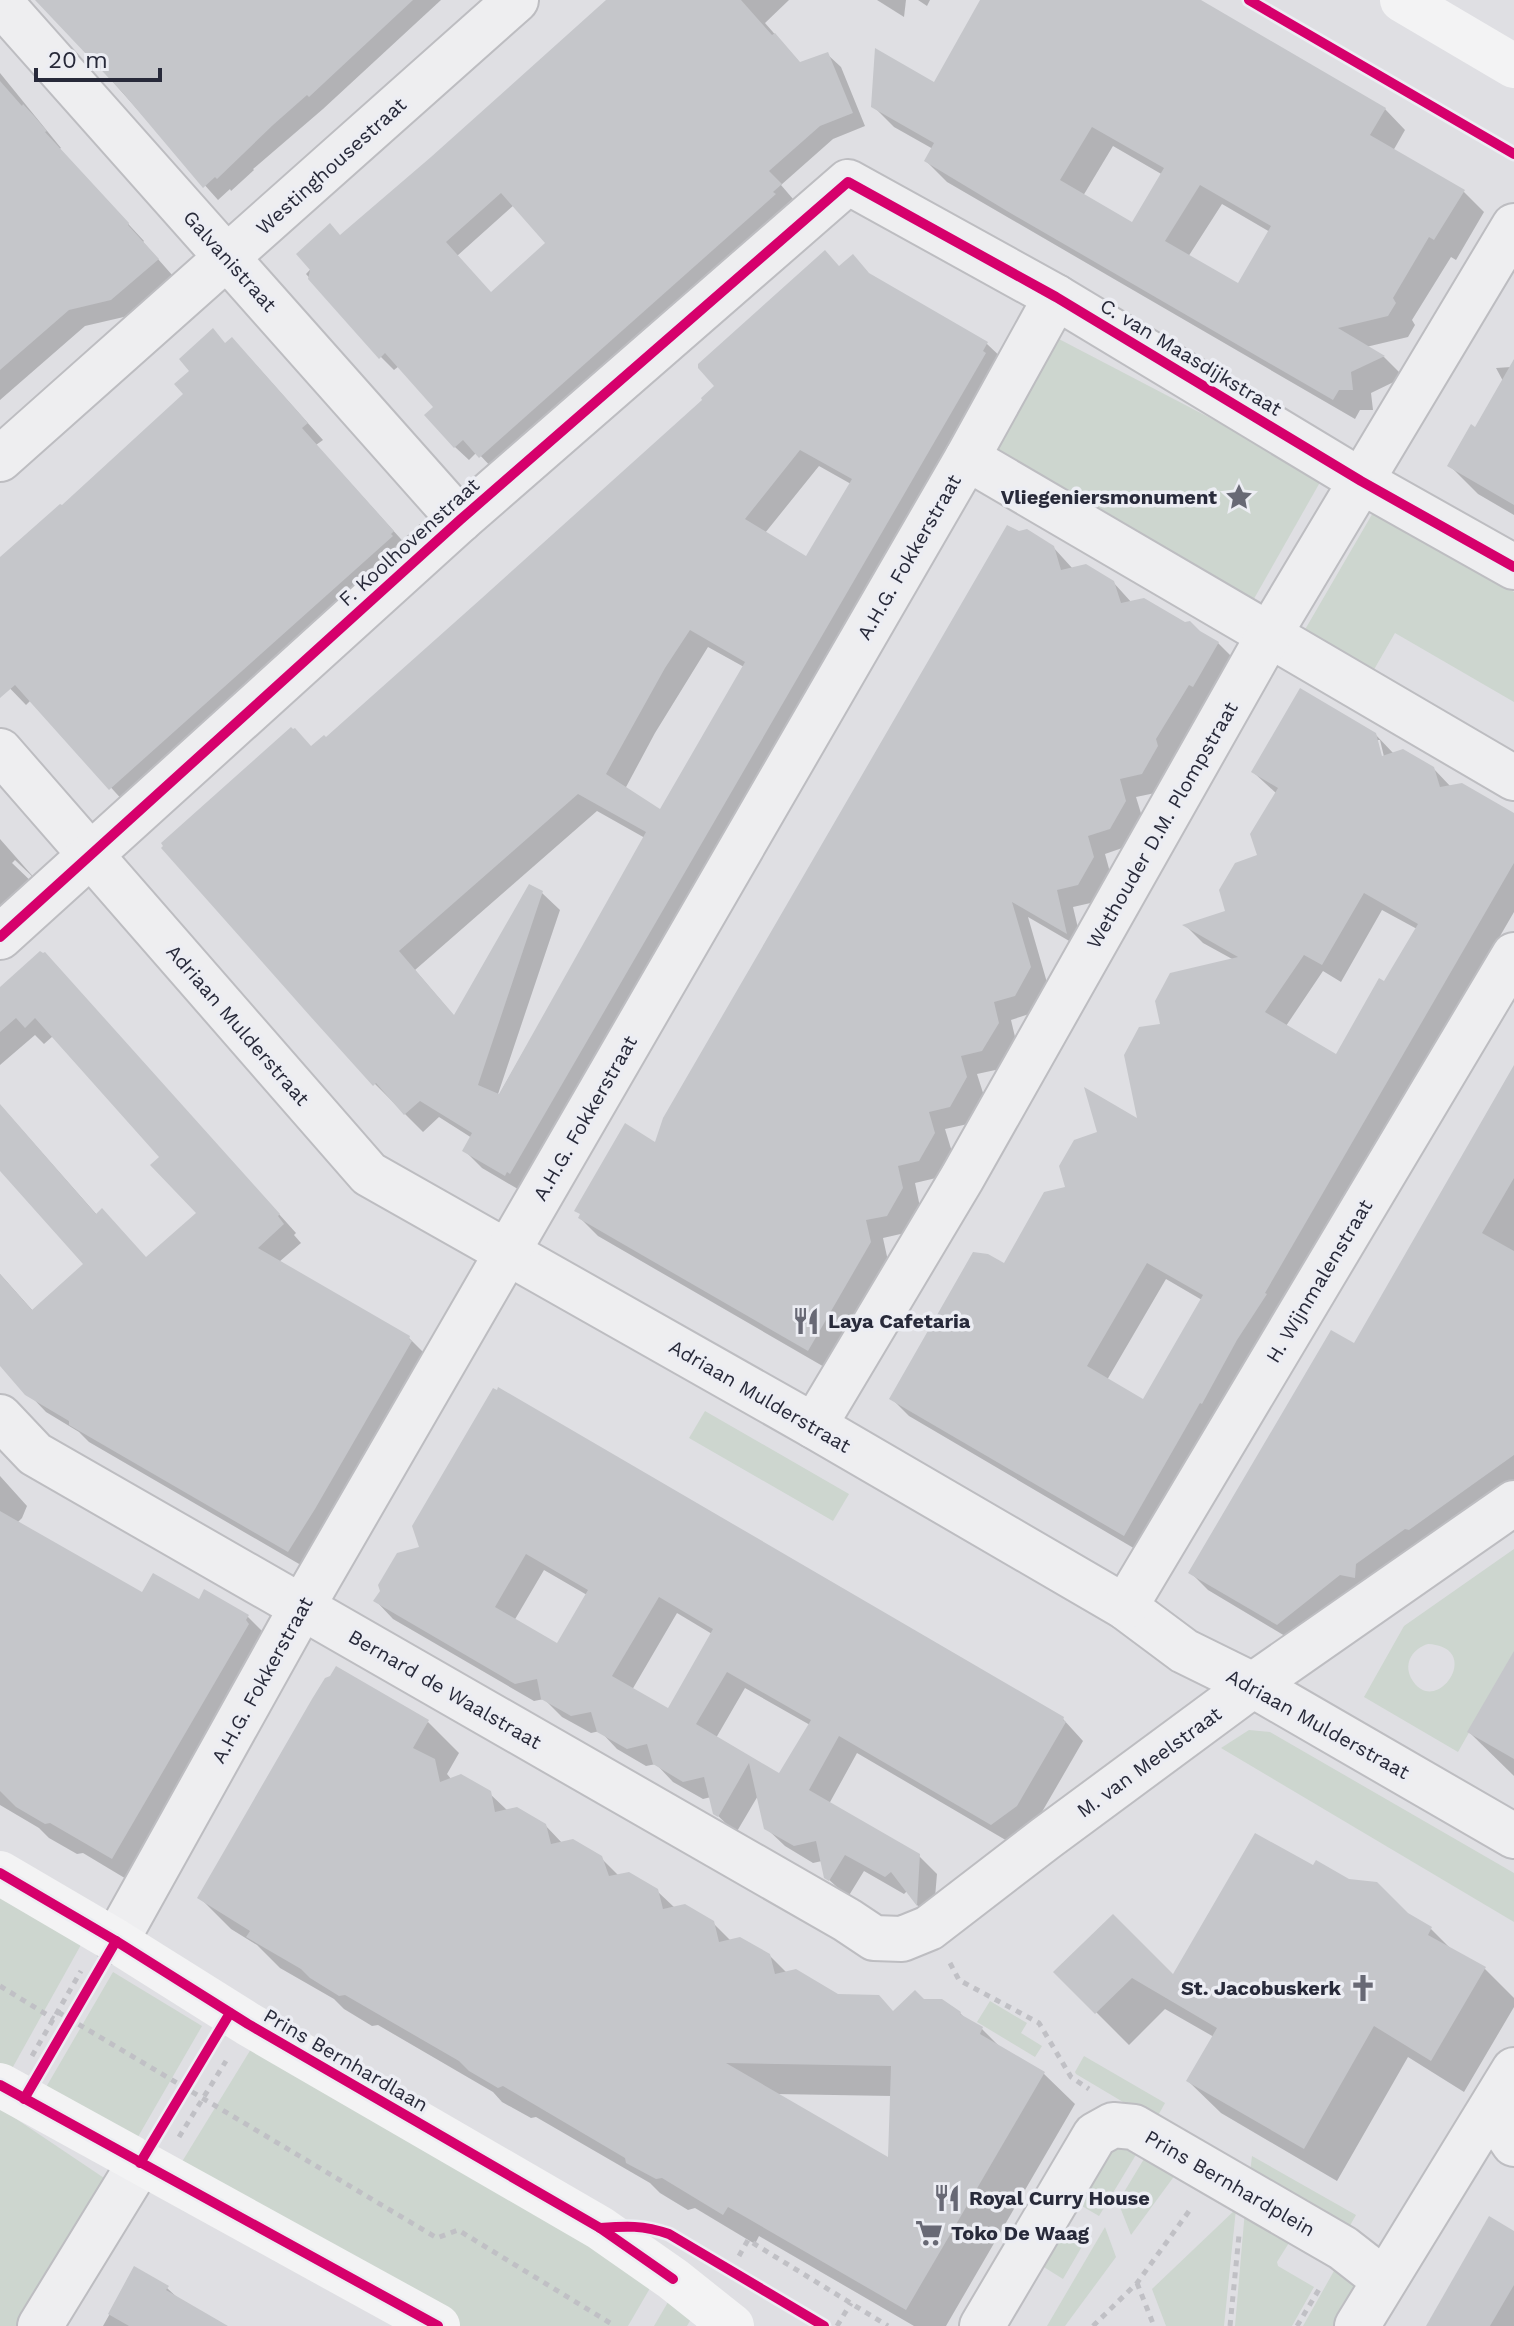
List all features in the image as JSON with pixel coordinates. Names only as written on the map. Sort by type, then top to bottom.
[{"type":"street","name":"Westinghousestraat","points":[[0,459],[516,0]]},
{"type":"street","points":[[1402,0],[1514,66]]},
{"type":"street","name":"Galvanistraat","points":[[0,2],[460,520]]},
{"type":"street","name":"C. van Maasdijkstraat","points":[[848,182],[1056,297],[1361,481],[1514,567]]},
{"type":"street","name":"F. Koolhovenstraat","points":[[0,937],[460,520],[848,182]]},
{"type":"street","name":"Wethouder D.M. Plompstraat","points":[[814,1426],[962,1178],[1270,633],[1514,226]]},
{"type":"street","name":"A.H.G. Fokkerstraat","points":[[110,1937],[967,458],[1056,297]]},
{"type":"street","points":[[967,458],[1514,778]]},
{"type":"street","name":"Adriaan Mulderstraat","points":[[0,751],[369,1174],[814,1426],[1125,1607],[1184,1651],[1253,1685],[1514,1836]]},
{"type":"street","name":"H. Wijnmalenstraat","points":[[1125,1607],[1514,955]]},
{"type":"street","name":"Bernard de Waalstraat","points":[[0,1417],[35,1454],[874,1938],[916,1933]]},
{"type":"street","name":"M. van Meelstraat","points":[[916,1933],[1253,1685],[1514,1503]]},
{"type":"street","name":"Prins Bernhardlaan","points":[[0,1873],[110,1937],[248,2024],[600,2228],[673,2279],[732,2326]]},
{"type":"street","points":[[1357,2326],[1384,2280],[1502,2127],[1514,2070]]},
{"type":"street","points":[[6,2088],[438,2326]]},
{"type":"street","points":[[982,2326],[1095,2135],[1113,2125]]},
{"type":"street","name":"Prins Bernhardplein","points":[[1113,2125],[1134,2127],[1343,2248],[1384,2280]]},
{"type":"street","points":[[40,2326],[149,2168]]},
{"type":"path","points":[[916,1933],[959,1980],[1039,2023],[1071,2077],[1099,2096],[1113,2125]]},
{"type":"path","points":[[6,2088],[110,1937]]},
{"type":"path","points":[[0,1986],[54,2019]]},
{"type":"path","points":[[64,2032],[79,2006]]},
{"type":"path","points":[[58,2012],[437,2238],[458,2230],[615,2326]]},
{"type":"path","points":[[149,2168],[202,2099],[248,2024]]},
{"type":"path","points":[[178,2101],[193,2076]]},
{"type":"path","points":[[1093,2326],[1137,2283],[1229,2182]]},
{"type":"path","points":[[1229,2182],[1230,2326]]},
{"type":"path","points":[[739,2256],[748,2240],[888,2326]]},
{"type":"path","points":[[1137,2283],[1154,2326]]},
{"type":"path","points":[[837,2326],[851,2303]]},
{"type":"shaded area","points":[[1057,338],[1323,477],[1251,604],[994,453]]},
{"type":"shaded area","points":[[1374,511],[1514,592],[1514,702],[1395,633],[1372,673],[1303,633]]},
{"type":"shaded area","points":[[705,1411],[849,1494],[833,1521],[689,1438]]},
{"type":"shaded area","points":[[1514,1549],[1514,1653],[1458,1752],[1364,1697],[1404,1626]],"holes":[[[1428,1644],[1445,1648],[1453,1657],[1454,1667],[1450,1678],[1442,1687],[1432,1691],[1421,1689],[1409,1672],[1411,1656]]]},
{"type":"shaded area","points":[[1249,1730],[1270,1732],[1514,1873],[1514,1922],[1221,1748]]},
{"type":"shaded area","points":[[0,1893],[82,1943],[9,2074],[0,2068]]},
{"type":"shaded area","points":[[113,1972],[202,2026],[135,2142],[45,2089]]},
{"type":"shaded area","points":[[990,2001],[1027,2023],[1021,2033],[1042,2046],[1035,2057],[977,2022]]},
{"type":"shaded area","points":[[251,2049],[653,2283],[628,2326],[458,2326],[180,2165]]},
{"type":"shaded area","points":[[1084,2056],[1165,2103],[1155,2121],[1076,2074]]},
{"type":"shaded area","points":[[0,2108],[107,2180],[23,2326],[0,2326]]},
{"type":"shaded area","points":[[1115,2145],[1140,2148],[1099,2216],[1075,2202]]},
{"type":"shaded area","points":[[1147,2154],[1178,2171],[1131,2235],[1118,2202]]},
{"type":"shaded area","points":[[1252,2156],[1356,2215],[1348,2229],[1250,2173]]},
{"type":"shaded area","points":[[1236,2209],[1224,2326],[1166,2326],[1152,2289]]},
{"type":"shaded area","points":[[1245,2210],[1292,2238],[1277,2262],[1278,2266],[1314,2287],[1292,2326],[1235,2326]]},
{"type":"shaded area","points":[[1105,2227],[1116,2257],[1065,2326],[1047,2326]]},
{"type":"shaded area","points":[[1060,2228],[1084,2243],[1063,2279],[1039,2264]]},
{"type":"shaded area","points":[[1339,2262],[1352,2279],[1354,2293],[1339,2326],[1303,2326]]},
{"type":"shaded area","points":[[671,2297],[695,2312],[687,2326],[654,2326]]},
{"type":"building","points":[[35,0],[413,0],[309,97],[307,95],[217,179],[215,177],[203,188],[123,93]]},
{"type":"building","points":[[606,0],[741,0],[800,62],[828,52],[853,113],[820,126],[769,171],[782,184],[773,192],[776,194],[479,458],[463,440],[454,448],[424,415],[433,407],[385,353],[379,359],[308,279],[310,270],[296,254],[330,223],[340,235]],"holes":[[[501,193],[545,243],[491,292],[446,242]]]},
{"type":"building","points":[[980,0],[1201,0],[1386,108],[1370,135],[1465,190],[1434,240],[1429,237],[1393,298],[1396,303],[1388,316],[1338,328],[1385,356],[1351,372],[1353,390],[1339,390],[1333,400],[924,161],[934,143],[871,107],[875,48],[934,82]],"holes":[[[1092,127],[1164,168],[1132,222],[1060,180]],[[1200,185],[1271,226],[1238,283],[1165,241]]]},
{"type":"building","points":[[0,81],[159,259],[111,300],[69,310],[0,370]]},
{"type":"building","points":[[825,250],[839,266],[853,254],[869,273],[988,342],[983,351],[986,353],[510,1174],[507,1172],[505,1176],[462,1151],[472,1133],[420,1101],[404,1115],[376,1083],[373,1086],[161,848],[161,843],[291,727],[311,746],[324,735],[326,737],[482,598],[702,400],[714,386],[698,364]],"holes":[[[800,450],[852,479],[806,556],[745,519]],[[690,630],[745,662],[660,809],[606,774],[665,668]],[[578,794],[646,832],[499,1094],[478,1085],[543,891],[529,884],[454,1015],[399,951]]]},
{"type":"building","points":[[213,328],[225,343],[232,337],[308,423],[302,428],[394,531],[393,536],[109,790],[15,685],[0,698],[0,557],[62,505],[183,394],[174,384],[189,371],[179,359]]},
{"type":"building","points":[[1514,359],[1514,505],[1447,466],[1471,424],[1475,427]]},
{"type":"building","points":[[1007,525],[1019,531],[1027,529],[1054,546],[1061,570],[1086,564],[1114,581],[1121,603],[1144,598],[1185,622],[1190,621],[1219,642],[1193,687],[1189,685],[1156,739],[1158,746],[1142,774],[1120,779],[1126,801],[1110,829],[1088,836],[1094,857],[1078,885],[1057,890],[1067,934],[1012,902],[1031,967],[1015,996],[994,1002],[999,1023],[982,1051],[961,1056],[967,1077],[950,1107],[929,1112],[935,1133],[919,1161],[898,1166],[903,1188],[887,1216],[866,1220],[871,1242],[808,1351],[578,1218],[580,1214],[574,1211],[625,1123],[655,1142],[663,1118]]},
{"type":"building","points":[[1300,688],[1376,733],[1382,756],[1403,749],[1434,767],[1440,787],[1462,783],[1514,813],[1514,863],[1124,1536],[889,1399],[973,1252],[988,1254],[1004,1263],[1044,1192],[1065,1187],[1059,1166],[1074,1140],[1097,1132],[1084,1087],[1137,1118],[1124,1055],[1139,1027],[1160,1024],[1155,1001],[1170,973],[1238,957],[1182,925],[1225,911],[1219,890],[1235,863],[1257,855],[1250,834],[1278,788],[1251,772]],"holes":[[[1364,893],[1418,924],[1384,981],[1379,978],[1336,1054],[1265,1012],[1304,955],[1322,965]],[[1147,1263],[1203,1295],[1143,1399],[1087,1366]]]},
{"type":"building","points":[[40,951],[45,952],[280,1214],[278,1216],[284,1224],[258,1248],[410,1336],[412,1341],[288,1552],[69,1425],[69,1421],[25,1395],[0,1366],[0,1274],[32,1310],[83,1264],[0,1171],[0,1104],[96,1214],[102,1208],[146,1257],[196,1213],[150,1165],[159,1157],[35,1018],[25,1028],[16,1018],[0,1032],[0,987]]},
{"type":"building","points":[[1514,1065],[1514,1178],[1482,1233],[1514,1251],[1514,1455],[1356,1564],[1355,1578],[1340,1575],[1277,1625],[1188,1573],[1331,1330],[1354,1343]]},
{"type":"building","points":[[498,1387],[1064,1717],[1066,1722],[1017,1806],[991,1825],[839,1736],[809,1790],[920,1854],[917,1906],[891,1872],[885,1877],[845,1855],[829,1881],[824,1878],[816,1841],[794,1846],[764,1829],[749,1763],[718,1817],[713,1814],[704,1777],[683,1782],[653,1764],[647,1744],[627,1749],[597,1732],[591,1712],[571,1716],[541,1699],[537,1679],[515,1684],[373,1601],[380,1591],[378,1585],[397,1553],[419,1547],[412,1526],[493,1388],[497,1390]],"holes":[[[526,1554],[588,1590],[557,1643],[495,1607]],[[659,1597],[713,1629],[668,1708],[612,1676]],[[727,1672],[811,1720],[779,1773],[696,1724]]]},
{"type":"building","points":[[0,1511],[142,1592],[153,1573],[199,1599],[204,1589],[249,1615],[246,1620],[249,1624],[112,1859],[16,1807],[0,1791]]},
{"type":"building","points":[[1514,1651],[1514,1759],[1467,1732]]},
{"type":"building","points":[[336,1666],[429,1720],[413,1748],[435,1759],[440,1782],[461,1774],[491,1791],[495,1812],[517,1807],[546,1824],[551,1844],[573,1839],[602,1856],[609,1876],[629,1872],[658,1889],[663,1909],[685,1904],[714,1921],[719,1942],[740,1937],[770,1954],[775,1974],[796,1969],[838,1994],[879,1995],[893,2011],[915,1990],[924,1999],[942,1999],[983,2027],[980,2034],[1045,2072],[906,2310],[728,2207],[723,2215],[662,2178],[656,2179],[626,2163],[625,2158],[503,2086],[498,2088],[469,2071],[459,2061],[345,1995],[339,1996],[301,1969],[246,1937],[250,1931],[197,1898],[312,1699],[325,1678]],"holes":[[[726,2063],[891,2066],[888,2157]]]},
{"type":"building","name":"St. Jacobuskerk","points":[[1255,1833],[1313,1865],[1316,1860],[1349,1879],[1377,1882],[1408,1913],[1432,1927],[1428,1935],[1486,1967],[1431,2061],[1374,2026],[1304,2149],[1186,2081],[1217,2028],[1132,1978],[1095,2014],[1053,1972],[1113,1914],[1173,1974]]},
{"type":"building","points":[[1489,2216],[1514,2231],[1514,2285],[1490,2326],[1426,2326]]},
{"type":"building","points":[[134,2266],[169,2286],[166,2290],[228,2326],[129,2326],[108,2314]]},
{"type":"cycle path","points":[[1249,0],[1514,154]]},
{"type":"cycle path","points":[[0,937],[460,520],[848,182],[1056,297],[1361,481],[1514,567]]},
{"type":"cycle path","points":[[0,1873],[248,2024],[600,2228],[673,2279]]},
{"type":"cycle path","points":[[24,2099],[116,1941]]},
{"type":"cycle path","points":[[140,2163],[230,2013]]},
{"type":"cycle path","points":[[0,2085],[438,2326]]},
{"type":"cycle path","points":[[600,2228],[634,2227],[669,2234],[824,2326]]},
{"type":"place","name":"Vliegeniersmonument","points":[[1239,497]]},
{"type":"place","name":"Laya Cafetaria","points":[[806,1321]]},
{"type":"place","name":"St. Jacobuskerk","points":[[1363,1988]]},
{"type":"place","name":"Royal Curry House","points":[[947,2198]]},
{"type":"place","name":"Toko De Waag","points":[[929,2233]]}]
